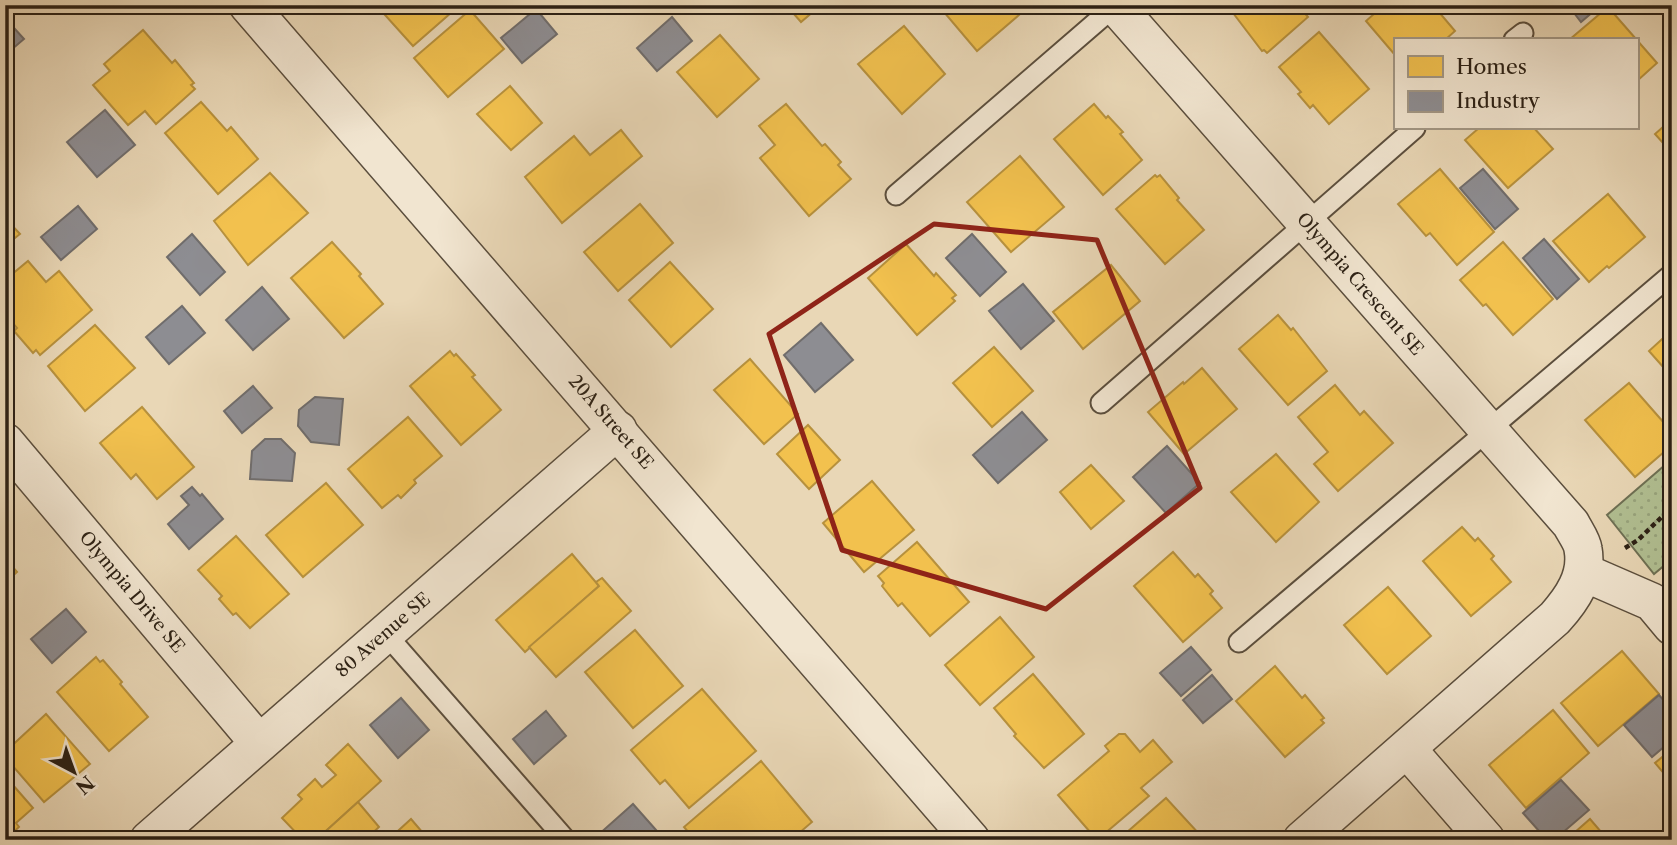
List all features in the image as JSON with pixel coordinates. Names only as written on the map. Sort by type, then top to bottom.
[{"type":"street","name":"20A Street SE","points":[[248,5],[971,840]]},
{"type":"street","name":"Olympia Crescent SE","points":[[1116,5],[1572,524],[1583,548],[1583,572]]},
{"type":"street","name":"80 Avenue SE","points":[[154,838],[618,430]]},
{"type":"street","name":"Olympia Drive SE","points":[[5,442],[259,743]]},
{"type":"street","points":[[1302,840],[1555,618],[1573,599],[1583,572],[1652,602],[1672,626]]},
{"type":"street","points":[[1407,749],[1486,840]]},
{"type":"lane","points":[[896,195],[1116,5]]},
{"type":"lane","points":[[1101,403],[1413,130]]},
{"type":"lane","points":[[1239,642],[1672,274]]},
{"type":"lane","points":[[385,633],[566,840]]},
{"type":"path","points":[[1583,572],[1638,540],[1672,507]]},
{"type":"highlighted area","points":[[934,224],[1097,240],[1200,488],[1046,609],[842,550],[769,334]]},
{"type":"green space","points":[[1672,459],[1672,559],[1654,574],[1607,515]]},
{"type":"building: Homes","points":[[376,5],[460,5],[413,46]]},
{"type":"building: Homes","points":[[786,5],[821,5],[801,22]]},
{"type":"building: Homes","points":[[938,5],[1010,5],[1019,15],[977,51]]},
{"type":"building: Homes","points":[[1227,5],[1298,5],[1308,17],[1267,53],[1262,51]]},
{"type":"building: Homes","points":[[1384,5],[1433,5],[1455,31],[1447,38],[1394,38],[1394,54],[1366,21]]},
{"type":"building: Homes","points":[[1608,7],[1635,38],[1571,38]]},
{"type":"building: Homes","points":[[470,10],[504,49],[448,97],[414,58]]},
{"type":"building: Homes","points":[[904,26],[945,74],[902,114],[858,64]]},
{"type":"building: Homes","points":[[143,30],[172,63],[175,60],[194,83],[191,85],[195,89],[156,124],[145,111],[128,125],[93,85],[110,71],[104,64]]},
{"type":"building: Homes","points":[[1319,32],[1369,89],[1329,124],[1313,105],[1310,108],[1298,94],[1301,92],[1279,67]]},
{"type":"building: Homes","points":[[720,35],[759,79],[717,117],[677,72]]},
{"type":"building: Homes","points":[[1638,41],[1657,63],[1638,80]]},
{"type":"building: Homes","points":[[510,86],[542,123],[511,150],[477,114]]},
{"type":"building: Homes","points":[[201,102],[227,131],[231,127],[258,159],[218,194],[165,133]]},
{"type":"building: Homes","points":[[786,104],[822,146],[825,144],[841,162],[838,165],[851,179],[809,216],[760,158],[775,145],[759,126]]},
{"type":"building: Homes","points":[[1094,104],[1123,132],[1120,134],[1142,160],[1103,195],[1054,139]]},
{"type":"building: Homes","points":[[1672,119],[1672,153],[1655,134]]},
{"type":"building: Homes","points":[[621,130],[642,156],[562,223],[525,177],[574,136],[590,155]]},
{"type":"building: Homes","points":[[1477,130],[1536,130],[1553,149],[1508,188],[1465,140]]},
{"type":"building: Homes","points":[[1020,156],[1064,207],[1011,252],[967,202]]},
{"type":"building: Homes","points":[[1440,169],[1494,232],[1457,265],[1430,233],[1426,236],[1398,204]]},
{"type":"building: Homes","points":[[270,173],[308,213],[248,265],[214,221]]},
{"type":"building: Homes","points":[[1155,175],[1160,175],[1179,198],[1177,200],[1204,230],[1165,264],[1116,209]]},
{"type":"building: Homes","points":[[1608,194],[1645,237],[1589,282],[1553,241]]},
{"type":"building: Homes","points":[[640,204],[673,243],[618,291],[584,252]]},
{"type":"building: Homes","points":[[5,218],[20,234],[5,246]]},
{"type":"building: Homes","points":[[332,242],[383,304],[344,338],[291,278]]},
{"type":"building: Homes","points":[[1503,242],[1553,299],[1513,335],[1460,280]]},
{"type":"building: Homes","points":[[906,244],[934,276],[936,273],[956,295],[952,298],[955,301],[917,335],[868,278]]},
{"type":"building: Homes","points":[[28,261],[46,282],[59,271],[92,310],[40,355],[36,350],[33,353],[14,331],[17,328],[5,314],[5,280]]},
{"type":"building: Homes","points":[[670,262],[713,309],[671,347],[629,300]]},
{"type":"building: Homes","points":[[1111,265],[1140,301],[1083,349],[1053,312]]},
{"type":"building: Homes","points":[[1278,315],[1291,330],[1293,328],[1327,371],[1288,405],[1239,349]]},
{"type":"building: Homes","points":[[95,325],[135,368],[85,411],[48,366]]},
{"type":"building: Homes","points":[[1672,330],[1672,377],[1649,351]]},
{"type":"building: Homes","points":[[994,347],[1033,391],[992,427],[953,383]]},
{"type":"building: Homes","points":[[450,351],[475,375],[472,377],[501,410],[461,445],[410,386]]},
{"type":"building: Homes","points":[[750,359],[798,414],[764,444],[714,390]]},
{"type":"building: Homes","points":[[1202,368],[1237,409],[1184,454],[1148,412]]},
{"type":"building: Homes","points":[[1629,383],[1672,432],[1672,445],[1635,477],[1585,420]]},
{"type":"building: Homes","points":[[1335,385],[1360,415],[1364,411],[1393,443],[1338,491],[1314,464],[1328,452],[1298,417]]},
{"type":"building: Homes","points":[[142,407],[194,467],[157,499],[136,474],[131,479],[100,443]]},
{"type":"building: Homes","points":[[408,417],[442,456],[414,480],[416,483],[401,498],[398,495],[382,508],[348,469]]},
{"type":"building: Homes","points":[[808,425],[840,460],[809,489],[777,454]]},
{"type":"building: Homes","points":[[1276,454],[1319,502],[1276,542],[1231,492]]},
{"type":"building: Homes","points":[[1091,465],[1124,501],[1091,529],[1060,492]]},
{"type":"building: Homes","points":[[872,481],[914,530],[864,572],[823,523]]},
{"type":"building: Homes","points":[[326,483],[363,525],[303,577],[266,535]]},
{"type":"building: Homes","points":[[1462,527],[1475,541],[1478,538],[1494,556],[1491,559],[1511,582],[1471,616],[1423,561]]},
{"type":"building: Homes","points":[[236,536],[289,594],[250,628],[236,613],[233,615],[219,599],[222,596],[198,570]]},
{"type":"building: Homes","points":[[917,542],[969,602],[930,636],[902,603],[898,606],[882,586],[884,583],[878,576]]},
{"type":"building: Homes","points":[[1173,552],[1195,577],[1198,574],[1213,591],[1210,594],[1222,608],[1183,642],[1134,586]]},
{"type":"building: Homes","points":[[572,554],[599,586],[525,652],[496,620]]},
{"type":"building: Homes","points":[[5,558],[17,572],[5,583]]},
{"type":"building: Homes","points":[[602,578],[631,611],[556,677],[529,647],[599,586],[596,582]]},
{"type":"building: Homes","points":[[1388,587],[1431,636],[1387,674],[1344,625]]},
{"type":"building: Homes","points":[[1000,617],[1034,657],[980,705],[945,665]]},
{"type":"building: Homes","points":[[635,630],[683,686],[633,728],[585,672]]},
{"type":"building: Homes","points":[[1622,651],[1659,694],[1598,746],[1561,703]]},
{"type":"building: Homes","points":[[96,657],[100,662],[103,660],[148,717],[109,751],[57,692]]},
{"type":"building: Homes","points":[[1275,666],[1302,698],[1305,695],[1324,718],[1321,720],[1324,723],[1285,757],[1236,701]]},
{"type":"building: Homes","points":[[1033,674],[1084,734],[1044,768],[1014,736],[1016,734],[994,708]]},
{"type":"building: Homes","points":[[702,689],[756,751],[689,808],[665,780],[660,784],[631,750]]},
{"type":"building: Homes","points":[[1553,710],[1589,753],[1526,808],[1489,765]]},
{"type":"building: Homes","points":[[46,714],[90,764],[44,802],[5,757],[5,752]]},
{"type":"building: Homes","points":[[1119,734],[1125,734],[1140,752],[1153,740],[1172,762],[1141,788],[1149,796],[1097,840],[1058,795],[1109,751],[1105,746]]},
{"type":"building: Homes","points":[[348,744],[381,781],[316,840],[303,840],[282,818],[302,799],[298,795],[315,779],[322,787],[336,775],[326,765]]},
{"type":"building: Homes","points":[[1672,749],[1672,783],[1655,763]]},
{"type":"building: Homes","points":[[761,761],[812,822],[791,840],[695,840],[684,827]]},
{"type":"building: Homes","points":[[5,776],[33,808],[16,823],[19,827],[5,840]]},
{"type":"building: Homes","points":[[1166,798],[1201,836],[1197,840],[1118,840]]},
{"type":"building: Homes","points":[[358,802],[379,827],[365,840],[316,840]]},
{"type":"building: Homes","points":[[411,819],[429,840],[388,840]]},
{"type":"building: Homes","points":[[1590,819],[1608,840],[1566,840]]},
{"type":"building: Homes","points":[[1409,832],[1416,840],[1400,840]]},
{"type":"building: Industry","points":[[1568,5],[1601,5],[1581,22]]},
{"type":"building: Industry","points":[[536,9],[557,34],[522,63],[501,38]]},
{"type":"building: Industry","points":[[672,17],[692,41],[657,71],[637,48]]},
{"type":"building: Industry","points":[[5,18],[24,39],[5,55]]},
{"type":"building: Industry","points":[[105,110],[135,145],[97,177],[67,142]]},
{"type":"building: Industry","points":[[1483,169],[1518,209],[1495,229],[1460,188]]},
{"type":"building: Industry","points":[[78,206],[97,229],[61,260],[41,237]]},
{"type":"building: Industry","points":[[192,234],[225,272],[200,295],[167,257]]},
{"type":"building: Industry","points":[[972,234],[1006,272],[980,296],[946,258]]},
{"type":"building: Industry","points":[[1544,239],[1579,279],[1557,299],[1523,258]]},
{"type":"building: Industry","points":[[1023,284],[1054,321],[1021,349],[989,311]]},
{"type":"building: Industry","points":[[262,287],[289,319],[253,350],[226,320]]},
{"type":"building: Industry","points":[[182,306],[205,333],[169,364],[146,337]]},
{"type":"building: Industry","points":[[821,323],[853,360],[815,392],[784,355]]},
{"type":"building: Industry","points":[[253,386],[272,408],[242,433],[224,411]]},
{"type":"building: Industry","points":[[315,397],[343,399],[339,445],[311,442],[298,426],[299,410]]},
{"type":"building: Industry","points":[[1022,412],[1047,440],[998,483],[973,455]]},
{"type":"building: Industry","points":[[265,439],[281,439],[295,453],[292,481],[250,479],[252,451]]},
{"type":"building: Industry","points":[[1167,446],[1200,483],[1166,513],[1133,477]]},
{"type":"building: Industry","points":[[192,487],[200,496],[202,494],[223,519],[189,549],[168,524],[189,505],[181,496]]},
{"type":"building: Industry","points":[[66,609],[86,632],[52,663],[31,639]]},
{"type":"building: Industry","points":[[1191,647],[1211,670],[1181,696],[1160,673]]},
{"type":"building: Industry","points":[[1212,675],[1232,699],[1203,723],[1183,700]]},
{"type":"building: Industry","points":[[1659,695],[1672,710],[1672,740],[1652,757],[1624,725]]},
{"type":"building: Industry","points":[[401,698],[429,730],[398,758],[370,725]]},
{"type":"building: Industry","points":[[546,711],[566,736],[534,764],[513,739]]},
{"type":"building: Industry","points":[[1561,780],[1589,810],[1554,840],[1547,840],[1523,813]]},
{"type":"building: Industry","points":[[633,804],[656,830],[644,840],[602,840],[598,835]]}]
